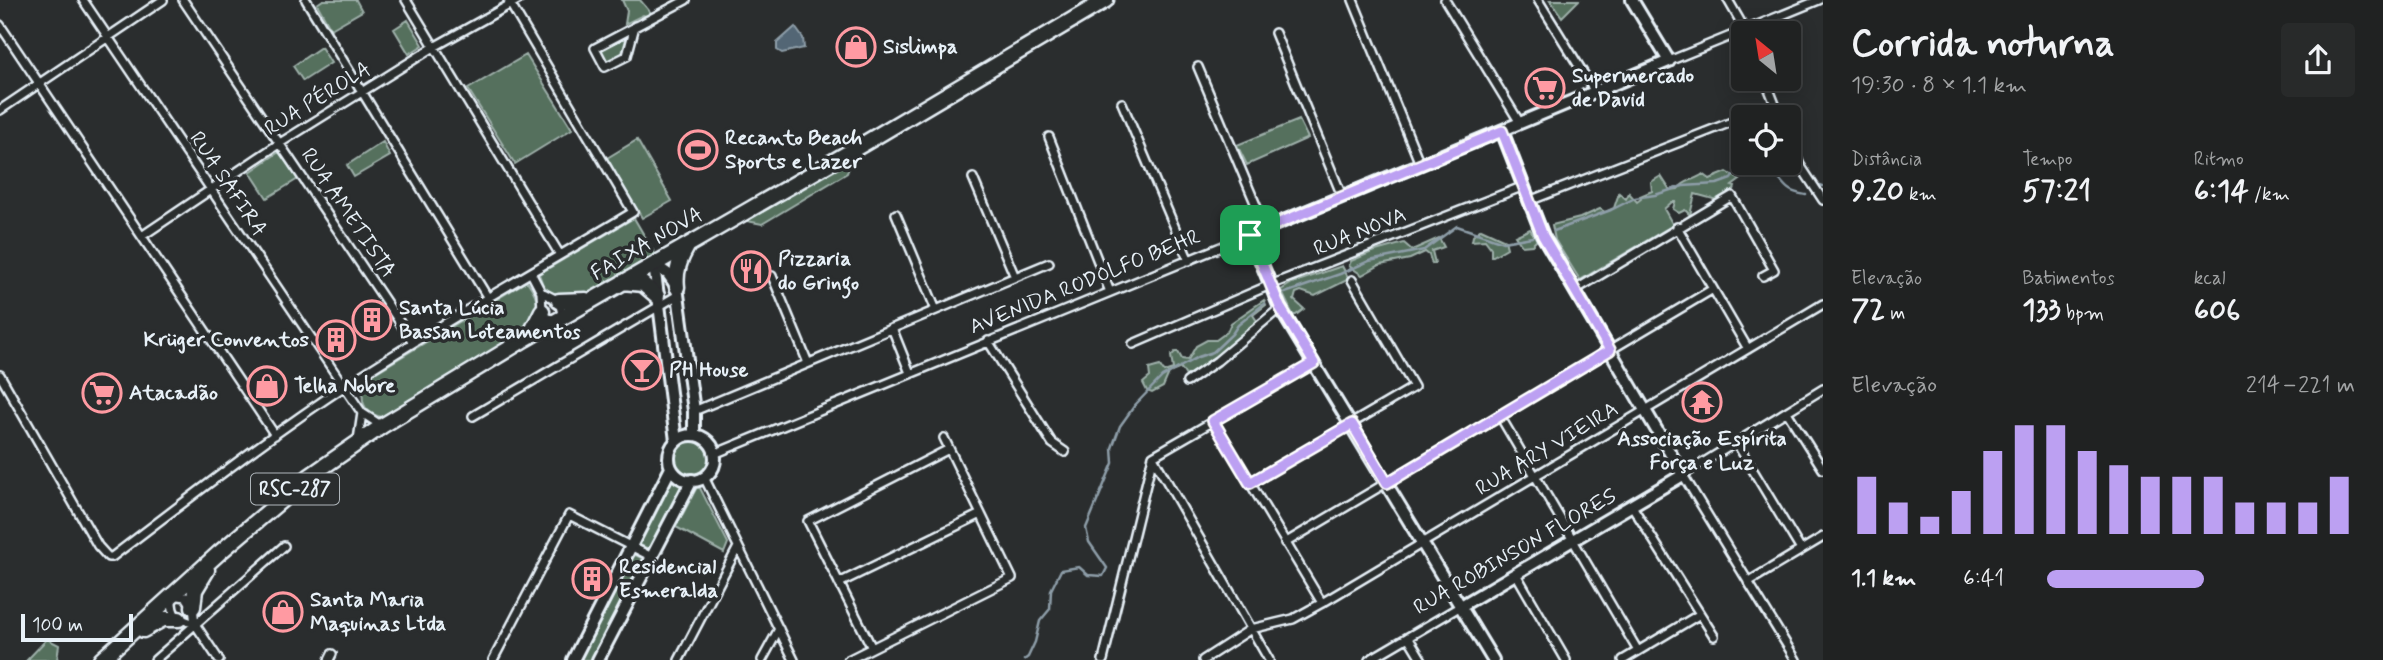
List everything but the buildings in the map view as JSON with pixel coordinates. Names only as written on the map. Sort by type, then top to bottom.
[{"type":"highway","name":"FAIXA NOVA","points":[[101,660],[172,594],[310,476],[382,426],[529,337],[1106,0]]},
{"type":"highway","points":[[678,291],[676,277],[680,260],[688,245]]},
{"type":"highway","points":[[624,282],[643,284],[658,301]]},
{"type":"highway","points":[[559,301],[597,297]]},
{"type":"highway","points":[[529,337],[541,311]]},
{"type":"highway","points":[[194,607],[195,590],[212,559]]},
{"type":"highway","points":[[123,640],[163,620],[179,619]]},
{"type":"street","name":"RUA SAFIRA","points":[[83,0],[362,413]]},
{"type":"street","points":[[0,110],[163,0]]},
{"type":"street","name":"RUA AMETISTA","points":[[183,0],[413,342]]},
{"type":"street","points":[[306,0],[488,298]]},
{"type":"street","points":[[405,0],[560,255]]},
{"type":"street","points":[[635,26],[628,56],[605,67],[595,48],[635,26],[686,0]]},
{"type":"street","points":[[1353,0],[1420,164]]},
{"type":"street","points":[[1445,0],[1520,123]]},
{"type":"street","points":[[1538,0],[1595,92]]},
{"type":"street","points":[[1632,0],[1669,61]]},
{"type":"street","points":[[1728,0],[1741,21]]},
{"type":"street","name":"AVENIDA RODOLFO BEHR","points":[[1770,21],[1819,0]]},
{"type":"street","points":[[0,376],[98,546],[108,557],[112,557],[345,386],[413,342],[633,212],[512,1]]},
{"type":"street","name":"RUA PÉROLA","points":[[142,236],[280,143],[512,1]]},
{"type":"street","points":[[0,25],[275,435]]},
{"type":"street","points":[[1275,33],[1342,196]]},
{"type":"street","name":"AVENIDA RODOLFO BEHR","points":[[715,454],[1731,37]]},
{"type":"street","points":[[1198,67],[1266,229]]},
{"type":"street","points":[[1770,91],[1775,105]]},
{"type":"street","points":[[1122,103],[1189,261]]},
{"type":"street","points":[[1529,201],[1731,122]]},
{"type":"street","points":[[1502,131],[1543,236],[1796,660]]},
{"type":"street","points":[[1049,138],[1110,292]]},
{"type":"street","points":[[1801,167],[1823,200]]},
{"type":"street","points":[[973,178],[1015,277]]},
{"type":"street","name":"RUA NOVA","points":[[1133,344],[1270,285],[1524,186]]},
{"type":"street","points":[[1575,289],[1732,196],[1774,270],[1763,276]]},
{"type":"street","points":[[896,214],[936,310]]},
{"type":"street","points":[[1677,227],[1748,349]]},
{"type":"street","points":[[1250,235],[1280,307],[1493,660]]},
{"type":"street","points":[[694,411],[1049,262]]},
{"type":"street","points":[[654,264],[668,274],[678,291],[694,411],[694,435]]},
{"type":"street","points":[[654,264],[676,441]]},
{"type":"street","points":[[531,272],[541,292],[541,311],[547,318],[559,320],[562,314],[559,301],[541,292]]},
{"type":"street","points":[[772,276],[808,363]]},
{"type":"street","points":[[1250,483],[1415,387],[1352,280]]},
{"type":"street","points":[[1285,543],[1713,289]]},
{"type":"street","points":[[472,415],[678,291]]},
{"type":"street","name":"RUA ARY VIEIRA","points":[[1203,660],[1251,629],[1293,619],[1322,603],[1820,306]]},
{"type":"street","points":[[1186,382],[1217,361],[1280,307]]},
{"type":"street","points":[[892,328],[910,373]]},
{"type":"street","points":[[988,341],[1052,443],[1065,452]]},
{"type":"street","points":[[1103,660],[1153,456],[1314,363]]},
{"type":"street","name":"RUA ROBINSON FLORES","points":[[1369,660],[1684,475],[1823,389]]},
{"type":"street","points":[[1787,412],[1823,469]]},
{"type":"street","points":[[358,442],[362,413],[382,426]]},
{"type":"street","points":[[1500,416],[1638,651]]},
{"type":"street","points":[[1213,421],[1322,603]]},
{"type":"street","points":[[694,435],[704,438],[715,454],[711,471],[692,481],[676,475],[669,458],[676,441],[694,435]]},
{"type":"street","points":[[848,660],[1012,578],[944,438]]},
{"type":"street","points":[[1736,442],[1801,550]]},
{"type":"street","points":[[872,648],[808,521],[949,449]]},
{"type":"street","points":[[1153,456],[1269,660]]},
{"type":"street","points":[[573,660],[671,468]]},
{"type":"street","points":[[704,477],[794,660]]},
{"type":"street","points":[[598,660],[692,481]]},
{"type":"street","points":[[1632,506],[1714,636]]},
{"type":"street","points":[[493,660],[569,514],[652,557]]},
{"type":"street","points":[[839,583],[981,514]]},
{"type":"street","points":[[1748,582],[1823,537]]},
{"type":"street","points":[[155,660],[284,546]]},
{"type":"street","points":[[679,660],[738,547]]},
{"type":"street","points":[[1516,574],[1566,660]]},
{"type":"street","points":[[195,624],[179,619],[173,608],[172,594],[186,597],[194,607],[195,624],[219,660]]},
{"type":"street","points":[[1623,660],[1700,614]]},
{"type":"street","points":[[762,660],[779,629]]},
{"type":"street","points":[[1408,637],[1422,660]]},
{"type":"green space","points":[[323,0],[356,0],[362,11],[331,29],[317,4]]},
{"type":"green space","points":[[622,0],[640,0],[651,13],[649,17],[643,15],[625,24],[627,11]]},
{"type":"green space","points":[[1550,0],[1579,0],[1562,17]]},
{"type":"green space","points":[[408,20],[423,45],[409,54],[394,29]]},
{"type":"green space","points":[[627,36],[622,53],[606,62],[600,50]]},
{"type":"green space","points":[[321,47],[331,63],[303,81],[293,66]]},
{"type":"green space","points":[[526,55],[572,129],[515,164],[468,89]]},
{"type":"green space","points":[[1299,120],[1308,138],[1247,165],[1237,145]]},
{"type":"green space","points":[[637,140],[672,201],[642,218],[607,158]]},
{"type":"green space","points":[[383,142],[390,156],[354,177],[347,165]]},
{"type":"green space","points":[[279,152],[298,179],[267,198],[250,172]]},
{"type":"green space","points":[[852,159],[847,173],[762,224],[747,221]]},
{"type":"green space","points":[[1727,172],[1740,180],[1732,186],[1735,187],[1734,190],[1717,200],[1695,194],[1690,215],[1685,210],[1679,213],[1673,209],[1675,202],[1672,202],[1664,209],[1673,225],[1580,280],[1555,240],[1552,225],[1580,218],[1600,209],[1605,212],[1614,208],[1619,193],[1626,199],[1629,193],[1637,202],[1641,199],[1640,196],[1652,191],[1651,182],[1661,176],[1670,190],[1678,189],[1703,174],[1710,179]]},
{"type":"green space","points":[[634,218],[655,254],[588,295],[554,296],[543,285],[539,274]]},
{"type":"green space","points":[[1481,229],[1505,240],[1507,248],[1491,256],[1491,248],[1485,240],[1472,241],[1473,236]]},
{"type":"green space","points":[[1530,229],[1537,240],[1532,245],[1522,246],[1515,236]]},
{"type":"green space","points":[[1439,238],[1444,247],[1432,251],[1435,263],[1432,264],[1425,252],[1410,259],[1380,265],[1362,275],[1349,266],[1351,261],[1372,252],[1404,243],[1412,250]]},
{"type":"green space","points":[[1342,266],[1349,279],[1315,296],[1301,291],[1296,293],[1294,300],[1304,309],[1293,315],[1281,290],[1292,283]]},
{"type":"green space","points":[[527,281],[535,296],[537,309],[532,321],[521,333],[381,417],[367,409],[363,392],[375,373]]},
{"type":"green space","points":[[1264,300],[1266,305],[1253,315],[1257,321],[1221,355],[1186,376],[1181,368],[1169,373],[1163,387],[1152,393],[1147,391],[1143,383],[1150,377],[1149,369],[1160,366],[1164,372],[1173,369],[1171,356],[1175,352],[1178,352],[1182,359],[1188,360],[1196,346],[1207,340],[1216,340],[1227,332],[1231,323]]},
{"type":"green space","points":[[692,439],[705,444],[710,457],[705,470],[692,475],[679,470],[674,457],[679,444]]},
{"type":"green space","points":[[672,478],[685,485],[651,550],[638,544]]},
{"type":"green space","points":[[697,487],[700,488],[728,543],[724,553],[676,527]]},
{"type":"green space","points":[[633,554],[646,560],[593,660],[578,660]]},
{"type":"green space","points":[[47,639],[59,645],[57,660],[27,660]]},
{"type":"water","points":[[795,27],[803,38],[804,48],[782,53],[777,50],[777,43]]},
{"type":"waterway","points":[[1554,231],[1635,198],[1683,186],[1717,184],[1731,179],[1736,172],[1747,166],[1760,167],[1778,178],[1788,189],[1806,195]]},
{"type":"waterway","points":[[1285,293],[1369,261],[1424,250],[1457,226],[1503,242],[1532,237]]},
{"type":"waterway","points":[[1024,660],[1035,642],[1040,621],[1050,609],[1051,590],[1061,570],[1079,567],[1088,575],[1103,576],[1107,568],[1089,542],[1086,528],[1113,463],[1112,448],[1120,426],[1135,405],[1162,377],[1198,357],[1213,352],[1238,325],[1265,303]]},
{"type":"place","name":"Sislimpa","points":[[856,47]]},
{"type":"place","name":"Supermercado de David","points":[[1545,88]]},
{"type":"place","name":"Recanto Beach Sports e Lazer","points":[[698,150]]},
{"type":"place","name":"Pizzaria do Gringo","points":[[751,271]]},
{"type":"place","name":"Santa Lúcia Bassan Loteamentos","points":[[372,320]]},
{"type":"place","name":"Krüger Conventos","points":[[336,340]]},
{"type":"place","name":"PH House","points":[[642,370]]},
{"type":"place","name":"Telha Nobre","points":[[267,386]]},
{"type":"place","name":"Atacadão","points":[[102,393]]},
{"type":"place","name":"Associação Espírita Força e Luz","points":[[1702,402]]},
{"type":"place","name":"Residencial Esmeralda","points":[[592,579]]},
{"type":"place","name":"Santa Maria Maquinas Ltda","points":[[283,612]]},
{"type":"route","points":[[1502,131],[1543,236],[1610,350],[1387,483],[1352,424],[1250,483],[1213,421],[1314,363],[1280,307],[1250,235],[1502,131]]}]
